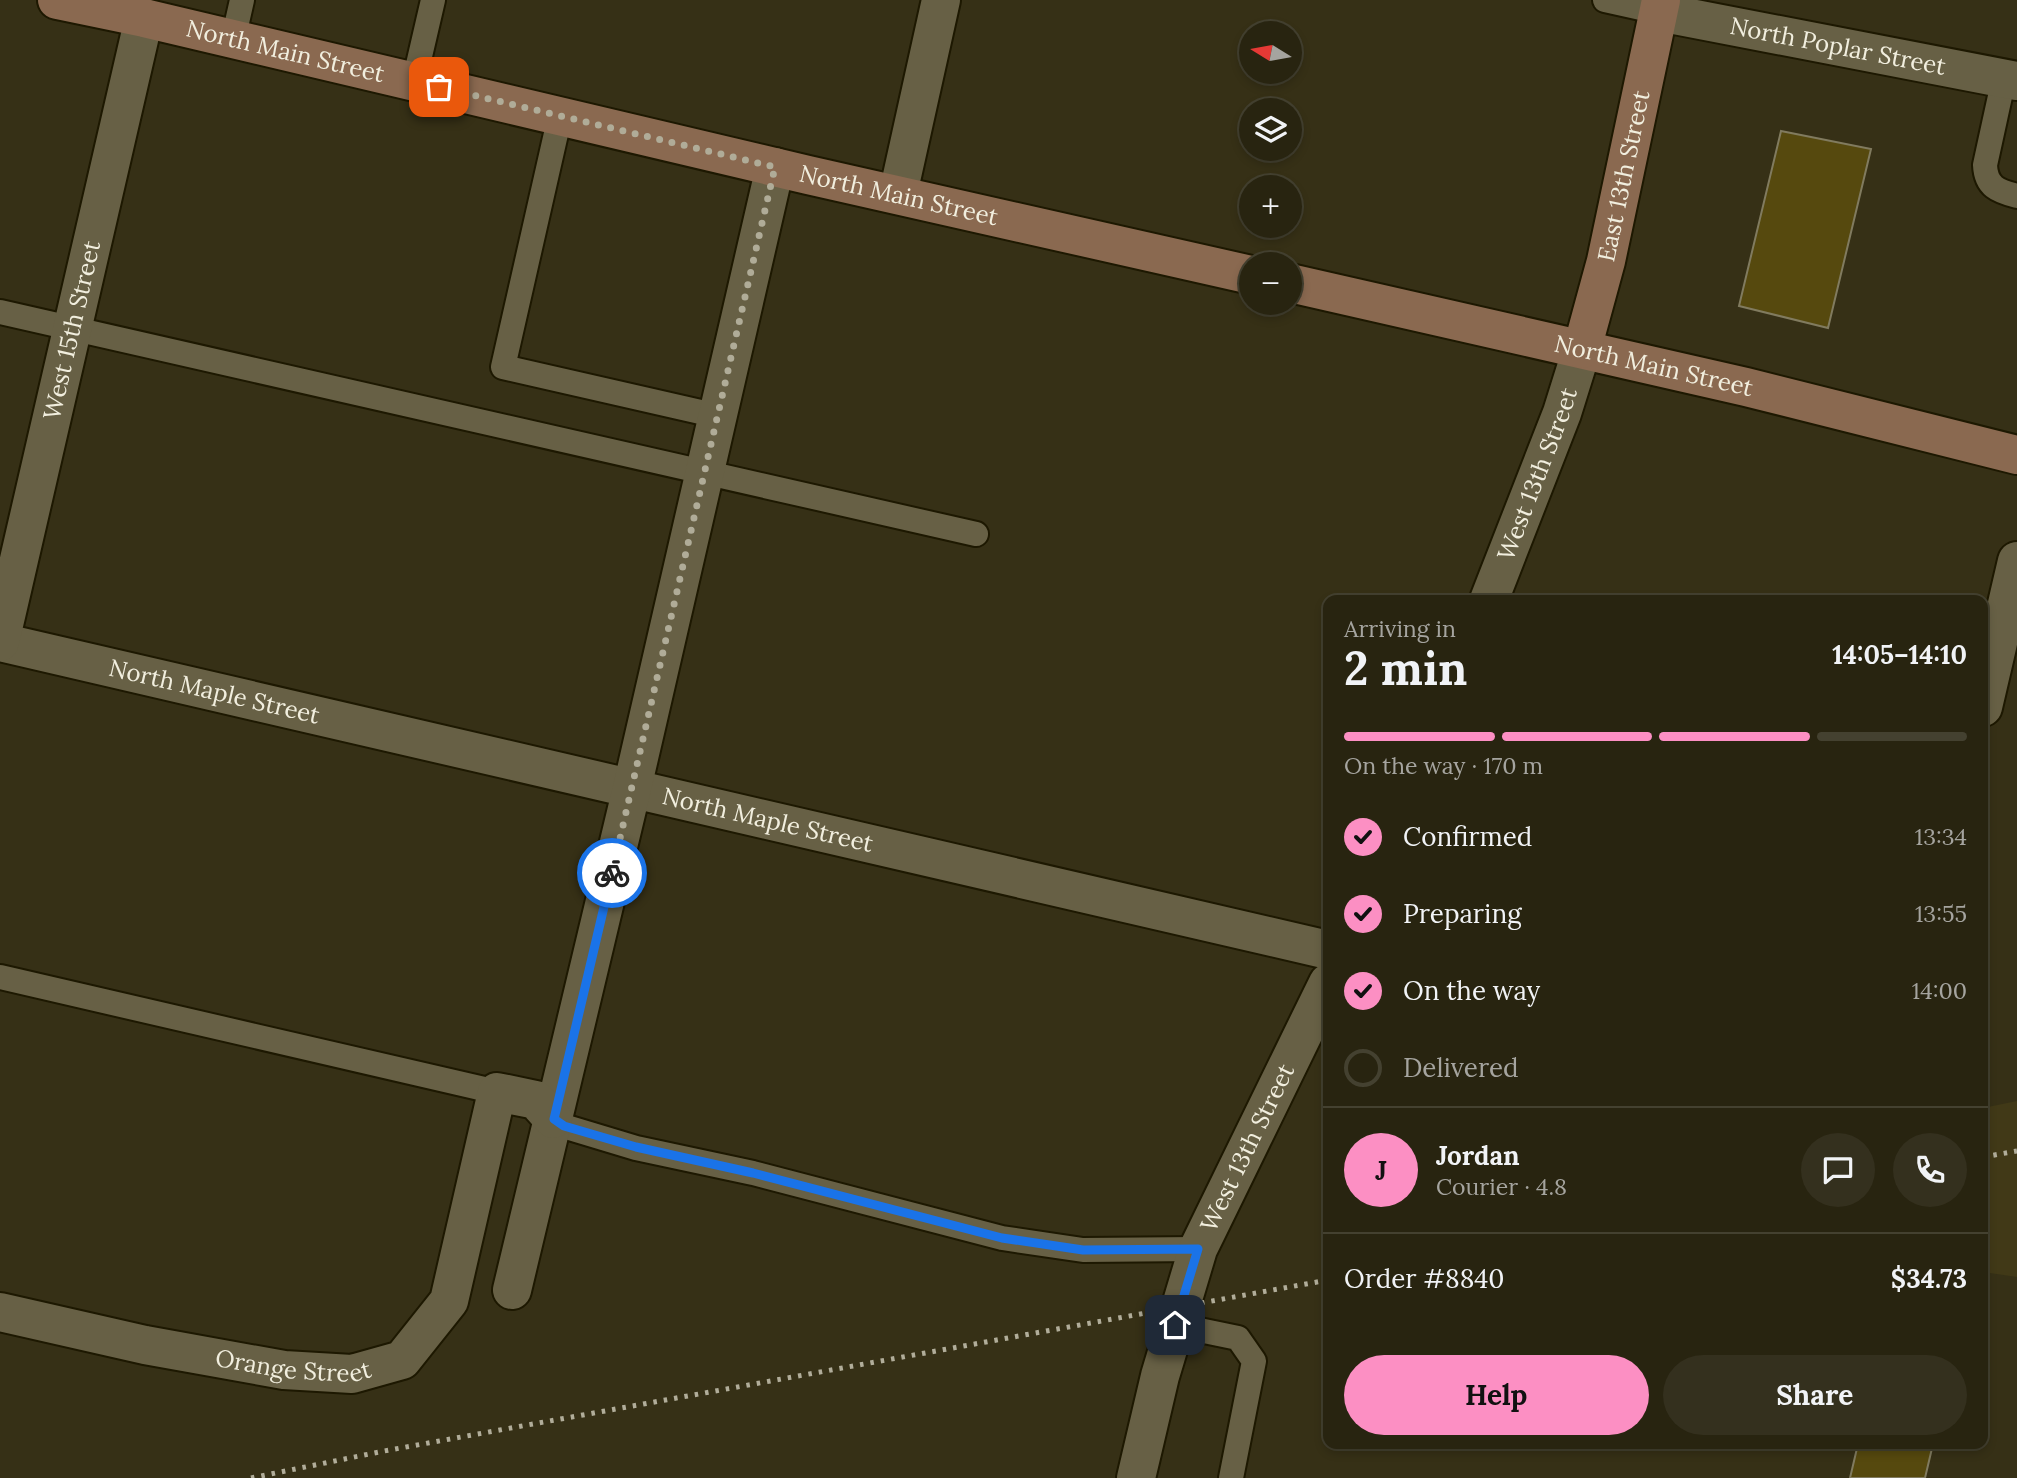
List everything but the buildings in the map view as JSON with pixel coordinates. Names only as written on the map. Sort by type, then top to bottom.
[{"type":"main road","name":"North Main Street","points":[[57,0],[146,9],[233,40],[1239,272]]},
{"type":"main road","name":"East 13th Street","points":[[1583,349],[1606,261],[1660,6]]},
{"type":"main road","name":"North Main Street","points":[[1302,286],[1745,387],[2017,455]]},
{"type":"street","points":[[898,194],[942,0]]},
{"type":"street","name":"North Poplar Street","points":[[1660,6],[2013,77]]},
{"type":"street","name":"West 15th Street","points":[[0,642],[146,9]]},
{"type":"street","points":[[512,1290],[632,788],[775,167]]},
{"type":"street","name":"West 13th Street","points":[[1491,595],[1562,413],[1583,349]]},
{"type":"street","points":[[1988,686],[2017,561]]},
{"type":"street","name":"North Maple Street","points":[[0,642],[1323,949]]},
{"type":"street","name":"West 13th Street","points":[[1136,1478],[1160,1376],[1198,1249],[1323,993]]},
{"type":"street","points":[[497,1092],[536,1100],[554,1119]]},
{"type":"street","name":"Orange Street","points":[[0,1312],[145,1345],[284,1370],[352,1374],[402,1360],[449,1301],[497,1092]]},
{"type":"street","points":[[475,1189],[539,1183]]},
{"type":"lane","points":[[233,40],[242,0]]},
{"type":"lane","points":[[414,82],[433,0]]},
{"type":"lane","points":[[1605,0],[1660,6]]},
{"type":"lane","points":[[2013,77],[1985,165],[1986,176],[1998,191],[2017,196]]},
{"type":"lane","points":[[560,116],[503,367],[718,416]]},
{"type":"lane","points":[[0,312],[976,534]]},
{"type":"lane","points":[[0,976],[497,1092]]},
{"type":"lane","points":[[554,1119],[564,1126],[636,1147],[753,1173],[1002,1238],[1083,1250],[1198,1249]]},
{"type":"lane","points":[[1175,1325],[1238,1338],[1254,1361],[1231,1478]]},
{"type":"shaded area","points":[[2017,1101],[2017,1277],[1988,1273],[1988,1107]]},
{"type":"railway","points":[[1988,1156],[2017,1151]]},
{"type":"railway","points":[[251,1478],[384,1451],[1323,1281]]},
{"type":"way so far","points":[[439,87],[775,167],[612,873]]},
{"type":"route","points":[[612,873],[554,1119],[564,1126],[636,1147],[753,1173],[1002,1238],[1083,1250],[1198,1249],[1175,1325]]}]
